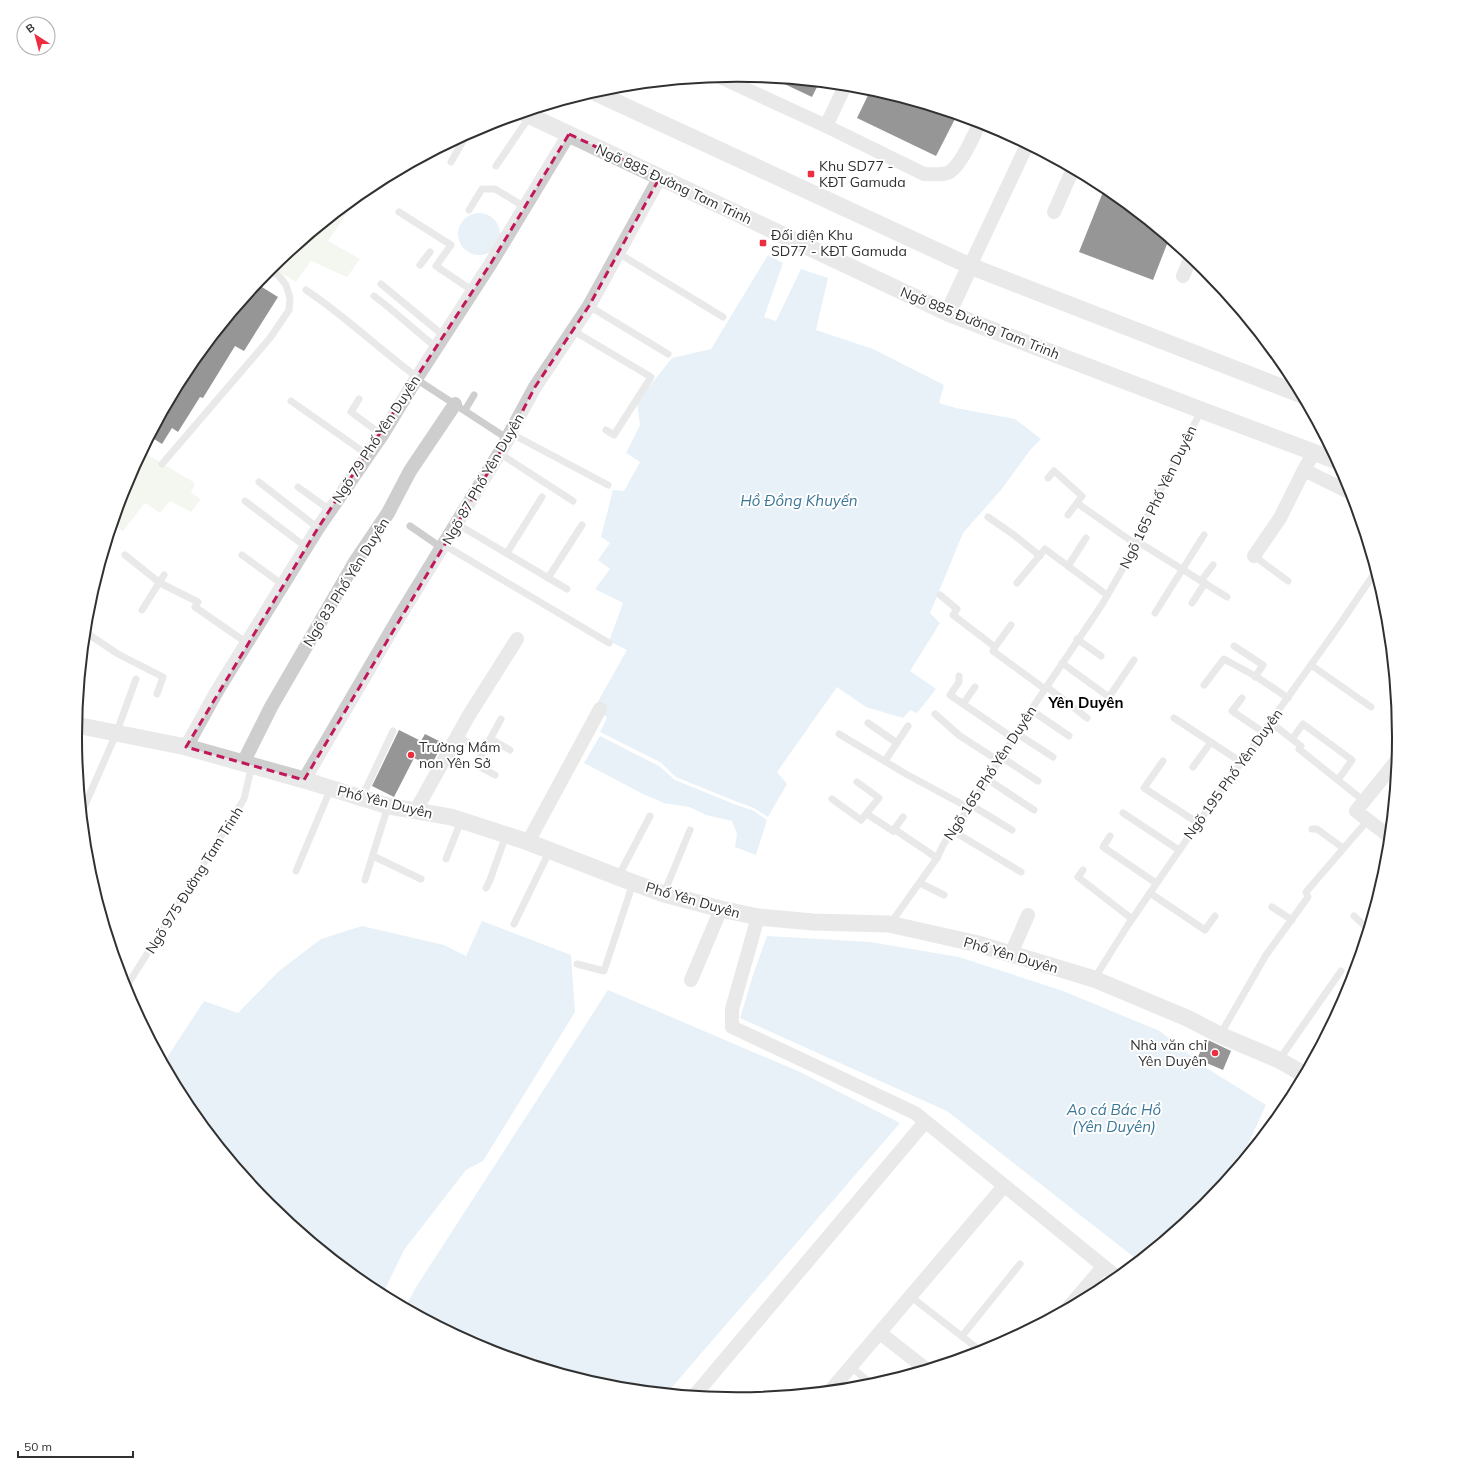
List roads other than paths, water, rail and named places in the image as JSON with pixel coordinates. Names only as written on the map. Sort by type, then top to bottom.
[{"type":"street","points":[[731,82],[924,174],[938,175],[951,171],[962,157],[977,128]]},
{"type":"street","points":[[826,126],[843,91]]},
{"type":"street","points":[[603,96],[970,266],[1294,392]]},
{"type":"street","name":"Ngõ 885 Đường Tam Trinh","points":[[531,116],[948,313],[1330,458]]},
{"type":"street","name":"Ngõ 79 Phố Yên Duyên","points":[[186,747],[217,691],[306,547],[382,434],[416,378],[473,291],[569,134]]},
{"type":"street","points":[[948,313],[1025,149]]},
{"type":"street","points":[[1054,212],[1070,173]]},
{"type":"street","name":"Ngõ 87 Phố Yên Duyên","points":[[304,780],[401,614],[509,436],[535,387],[589,306],[660,177]]},
{"type":"street","points":[[1183,276],[1189,262]]},
{"type":"street","name":"Ngõ 83 Phố Yên Duyên","points":[[247,764],[271,707],[355,562],[388,513],[410,471],[460,407]]},
{"type":"street","points":[[1254,556],[1280,518],[1314,452]]},
{"type":"street","points":[[1304,470],[1344,490]]},
{"type":"street","points":[[416,810],[457,736],[517,639]]},
{"type":"street","points":[[528,842],[600,709]]},
{"type":"street","name":"Phố Yên Duyên","points":[[82,726],[186,747],[304,780],[388,806],[416,810],[461,820],[550,850],[664,894],[721,909],[758,917],[813,922],[890,924],[978,944],[1094,979],[1187,1018],[1279,1060],[1300,1073]]},
{"type":"street","points":[[1385,833],[1356,811],[1392,766]]},
{"type":"street","points":[[690,980],[721,909]]},
{"type":"street","points":[[1011,954],[1028,915]]},
{"type":"street","points":[[758,917],[732,1009],[732,1027],[915,1113],[1114,1275]]},
{"type":"street","points":[[697,1392],[925,1122]]},
{"type":"street","points":[[835,1385],[1004,1186]]},
{"type":"street","points":[[1075,1299],[1102,1266]]},
{"type":"street","points":[[880,1333],[922,1366]]},
{"type":"lane","points":[[496,166],[525,118]]},
{"type":"lane","points":[[451,162],[461,144]]},
{"type":"lane","points":[[469,210],[482,189],[495,189],[525,207]]},
{"type":"lane","points":[[399,212],[451,245],[436,266]]},
{"type":"lane","points":[[420,265],[430,252]]},
{"type":"lane","points":[[618,253],[723,317]]},
{"type":"lane","points":[[425,259],[473,291]]},
{"type":"lane","points":[[162,464],[270,338],[289,310],[290,298],[286,285],[279,276],[274,274]]},
{"type":"lane","points":[[381,284],[440,342]]},
{"type":"lane","points":[[306,290],[322,300],[416,378],[460,407],[509,436],[608,485]]},
{"type":"lane","points":[[374,296],[395,312],[407,324],[440,342]]},
{"type":"lane","points":[[589,306],[668,354]]},
{"type":"lane","points":[[572,330],[651,377],[614,435],[606,430]]},
{"type":"lane","points":[[460,407],[474,395]]},
{"type":"lane","points":[[359,399],[351,412],[382,434]]},
{"type":"lane","points":[[291,401],[368,455]]},
{"type":"lane","name":"Ngõ 165 Phố Yên Duyên","points":[[890,924],[937,858],[943,845],[1107,595],[1126,563],[1201,410]]},
{"type":"lane","points":[[499,453],[573,501]]},
{"type":"lane","points":[[1048,478],[1054,471],[1082,496],[1068,515]]},
{"type":"lane","points":[[259,482],[318,528]]},
{"type":"lane","points":[[298,487],[330,510]]},
{"type":"lane","points":[[507,553],[542,496]]},
{"type":"lane","points":[[245,501],[306,547]]},
{"type":"lane","points":[[1078,503],[1135,542],[1227,597]]},
{"type":"lane","points":[[988,517],[1014,535],[1040,556]]},
{"type":"lane","points":[[457,524],[566,589]]},
{"type":"lane","points":[[548,578],[582,525]]},
{"type":"lane","points":[[410,526],[609,643]]},
{"type":"lane","points":[[1154,614],[1204,535]]},
{"type":"lane","points":[[1068,566],[1086,538]]},
{"type":"lane","points":[[1017,583],[1046,549],[1107,595]]},
{"type":"lane","points":[[125,555],[160,583],[198,602],[195,607],[247,643]]},
{"type":"lane","points":[[242,555],[283,585]]},
{"type":"lane","points":[[1254,556],[1288,581]]},
{"type":"lane","points":[[1192,603],[1213,565]]},
{"type":"lane","points":[[142,610],[164,575]]},
{"type":"lane","name":"Ngõ 195 Phố Yên Duyên","points":[[1094,979],[1156,883],[1288,698],[1373,576]]},
{"type":"lane","points":[[940,595],[957,609],[953,615],[995,647]]},
{"type":"lane","points":[[1011,625],[993,651],[1087,718]]},
{"type":"lane","points":[[91,636],[118,654],[163,677],[157,694]]},
{"type":"lane","points":[[1078,639],[1101,656]]},
{"type":"lane","points":[[1234,646],[1263,664],[1255,677]]},
{"type":"lane","points":[[1204,685],[1224,659],[1288,698]]},
{"type":"lane","points":[[1062,663],[1109,697],[1134,660]]},
{"type":"lane","points":[[1311,665],[1371,707]]},
{"type":"lane","points":[[959,676],[959,682],[950,695],[1014,736],[1053,757]]},
{"type":"lane","points":[[86,803],[116,734],[136,679]]},
{"type":"lane","points":[[963,704],[975,687]]},
{"type":"lane","points":[[1242,698],[1232,711],[1263,732]]},
{"type":"lane","points":[[1031,710],[1069,736]]},
{"type":"lane","points":[[935,714],[960,736],[1038,781]]},
{"type":"lane","points":[[1174,718],[1241,762]]},
{"type":"lane","points":[[495,775],[476,765],[501,719]]},
{"type":"lane","points":[[1270,722],[1301,746],[1299,749],[1364,801]]},
{"type":"lane","points":[[868,724],[896,743]]},
{"type":"lane","points":[[1292,739],[1303,724],[1352,760],[1338,780]]},
{"type":"lane","points":[[885,761],[908,726]]},
{"type":"lane","points":[[362,798],[393,731]]},
{"type":"lane","points":[[839,734],[885,761],[1012,830]]},
{"type":"lane","points":[[457,736],[483,752]]},
{"type":"lane","points":[[490,739],[510,750]]},
{"type":"lane","points":[[1193,767],[1211,742]]},
{"type":"lane","points":[[1163,761],[1144,788],[1198,823]]},
{"type":"lane","name":"Ngõ 975 Đường Tam Trinh","points":[[130,982],[244,800],[247,764]]},
{"type":"lane","points":[[987,779],[1034,810]]},
{"type":"lane","points":[[832,799],[861,820],[879,798],[857,782]]},
{"type":"lane","points":[[296,871],[331,788]]},
{"type":"lane","points":[[365,880],[388,806]]},
{"type":"lane","points":[[1123,813],[1179,850]]},
{"type":"lane","points":[[867,814],[937,858]]},
{"type":"lane","points":[[577,964],[604,971],[626,880],[650,816]]},
{"type":"lane","points":[[892,831],[903,817]]},
{"type":"lane","points":[[446,859],[461,820]]},
{"type":"lane","points":[[1220,1034],[1266,955],[1308,897],[1306,892],[1368,820]]},
{"type":"lane","points":[[1312,829],[1317,829],[1344,848]]},
{"type":"lane","points":[[664,894],[690,830]]},
{"type":"lane","points":[[953,831],[1021,872]]},
{"type":"lane","points":[[486,888],[506,835]]},
{"type":"lane","points":[[1110,836],[1103,847],[1156,883]]},
{"type":"lane","points":[[514,924],[550,850]]},
{"type":"lane","points":[[372,856],[421,879]]},
{"type":"lane","points":[[1083,870],[1078,877],[1132,919]]},
{"type":"lane","points":[[920,883],[944,895]]},
{"type":"lane","points":[[1150,893],[1205,930],[1215,916]]},
{"type":"lane","points":[[1272,907],[1292,920]]},
{"type":"lane","points":[[1354,916],[1365,926]]},
{"type":"lane","points":[[1279,1060],[1341,971]]},
{"type":"lane","points":[[962,1336],[1020,1264]]},
{"type":"lane","points":[[910,1296],[976,1347]]},
{"type":"lane","points":[[850,1367],[866,1380]]},
{"type":"water","points":[[479,213],[494,219],[500,234],[494,249],[479,255],[464,249],[458,234],[464,219]]},
{"type":"water","name":"Hồ Đồng Khuyến","points":[[768,255],[783,263],[764,317],[776,321],[801,269],[828,278],[816,330],[873,349],[944,385],[939,403],[956,408],[1015,419],[1041,439],[1031,449],[1001,490],[963,533],[930,613],[940,623],[910,671],[936,689],[917,713],[910,710],[903,718],[866,707],[837,687],[777,772],[787,784],[768,817],[754,808],[676,777],[660,762],[600,732],[607,718],[597,703],[627,650],[609,641],[623,603],[595,589],[610,569],[598,560],[610,543],[601,537],[613,490],[624,491],[640,462],[626,453],[640,425],[637,402],[672,358],[711,349]]},
{"type":"water","points":[[600,736],[659,766],[675,780],[754,811],[767,820],[756,855],[735,847],[737,834],[732,821],[706,815],[689,807],[664,803],[643,794],[584,763]]},
{"type":"water","points":[[482,921],[571,955],[575,1012],[483,1161],[466,1170],[404,1250],[385,1290],[338,1258],[274,1201],[217,1137],[192,1102],[166,1058],[204,1001],[238,1013],[279,971],[321,939],[362,926],[444,945],[466,956]]},
{"type":"water","name":"Ao cá Bác Hồ (Yên Duyên)","points":[[767,936],[870,942],[959,957],[1063,991],[1160,1031],[1205,1067],[1266,1105],[1243,1154],[1201,1201],[1136,1259],[947,1111],[740,1018]]},
{"type":"water","points":[[608,990],[800,1072],[900,1123],[670,1389],[610,1380],[568,1371],[487,1343],[448,1325],[407,1303],[418,1284]]},
{"type":"place","name":"Khu SD77 - KĐT Gamuda","points":[[811,174]]},
{"type":"place","name":"Đối diện Khu SD77 - KĐT Gamuda","points":[[763,243]]},
{"type":"place","name":"Trường Mầm non Yên Sở","points":[[411,755]]},
{"type":"place","name":"Nhà văn chỉ Yên Duyên","points":[[1215,1053]]},
{"type":"district","name":"Yên Duyên","points":[[1086,703]]}]
